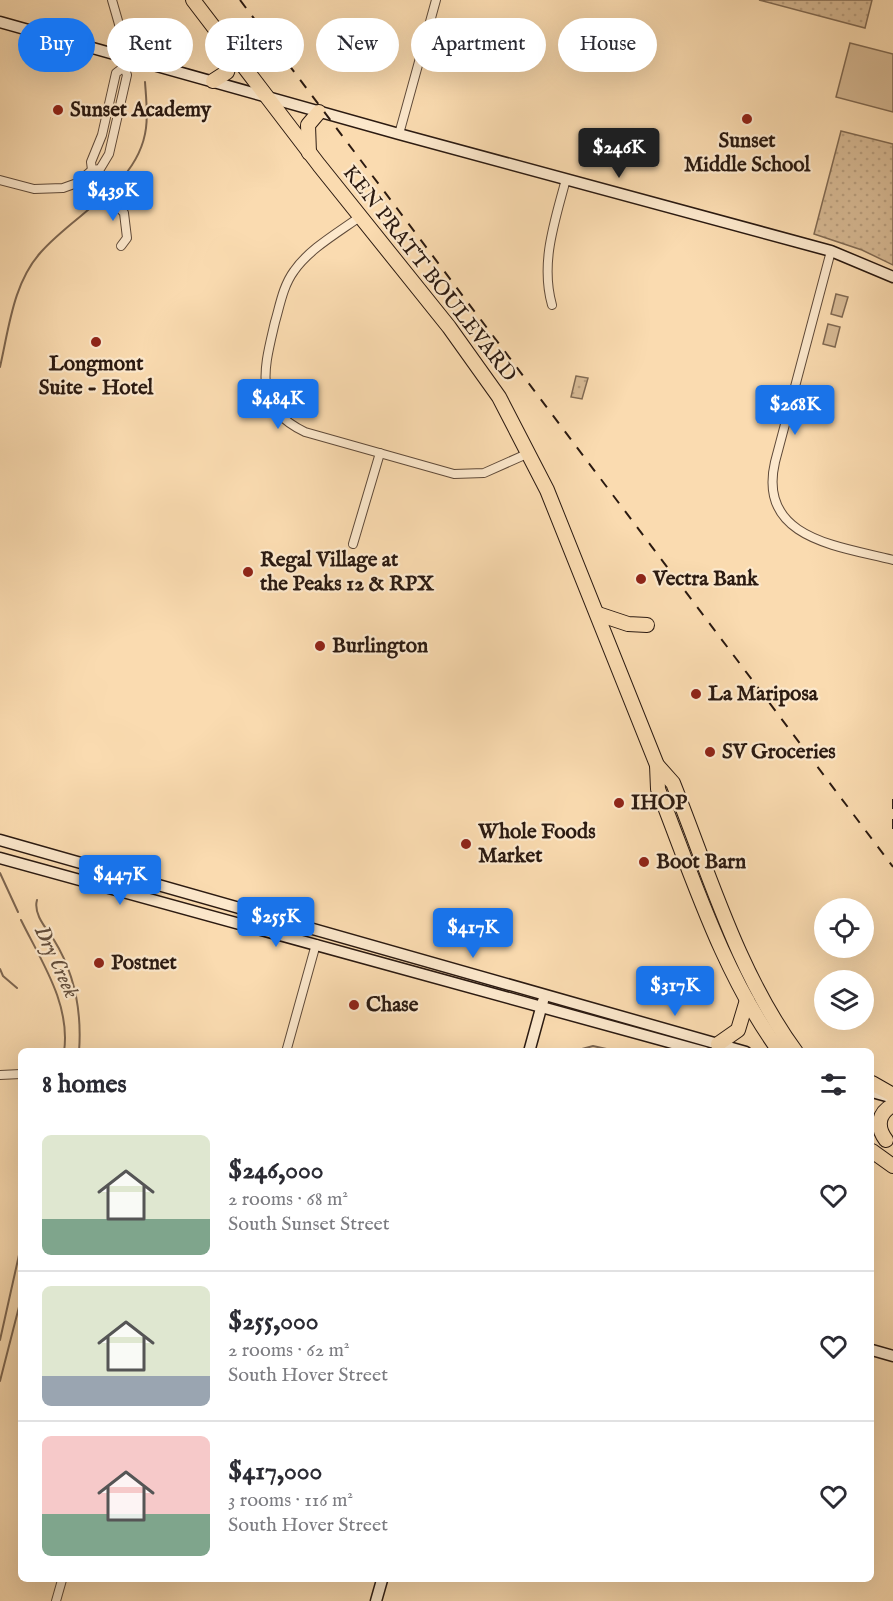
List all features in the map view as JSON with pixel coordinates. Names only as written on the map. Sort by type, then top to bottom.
[{"type":"highway","name":"KEN PRATT BOULEVARD","points":[[193,0],[207,18]]},
{"type":"highway","points":[[213,81],[222,77],[225,72]]},
{"type":"highway","name":"KEN PRATT BOULEVARD","points":[[248,72],[480,369],[530,452],[598,614],[657,765],[658,789],[724,955],[747,1000],[777,1048]]},
{"type":"highway","points":[[309,153],[308,125],[319,112]]},
{"type":"highway","points":[[598,614],[628,624],[647,625]]},
{"type":"highway","name":"KEN PRATT BOULEVARD","points":[[657,765],[673,783],[742,953],[781,1029],[793,1048]]},
{"type":"highway","points":[[718,1044],[738,1030],[747,1000]]},
{"type":"highway","points":[[781,1029],[802,1048]]},
{"type":"highway","points":[[874,1084],[893,1096]]},
{"type":"highway","points":[[890,1143],[881,1134],[879,1122],[884,1110],[893,1105]]},
{"type":"highway","points":[[874,1131],[890,1143]]},
{"type":"highway","points":[[874,1152],[893,1166]]},
{"type":"main road","points":[[0,22],[107,56]]},
{"type":"main road","points":[[171,72],[265,95],[371,126]]},
{"type":"main road","points":[[335,116],[831,251],[893,277]]},
{"type":"main road","points":[[5,842],[732,1048]]},
{"type":"main road","points":[[6,860],[691,1048]]},
{"type":"main road","points":[[316,944],[320,931]]},
{"type":"main road","points":[[530,1048],[545,994]]},
{"type":"main road","points":[[874,1092],[893,1096]]},
{"type":"main road","points":[[874,1351],[893,1356]]},
{"type":"main road","points":[[376,1601],[381,1582]]},
{"type":"street","points":[[112,0],[117,18]]},
{"type":"street","points":[[399,134],[436,0]]},
{"type":"street","points":[[117,72],[102,135],[91,162],[91,172],[124,213],[127,238],[121,246]]},
{"type":"street","points":[[0,180],[49,190],[63,188],[100,169],[109,154],[126,84],[127,72]]},
{"type":"street","points":[[552,305],[547,262],[551,234],[566,179]]},
{"type":"street","points":[[361,216],[303,260],[288,279],[265,366],[264,381],[272,405],[292,425],[454,474],[484,473],[530,452]]},
{"type":"street","points":[[831,251],[774,468],[774,496],[783,516],[799,532],[829,543],[893,560]]},
{"type":"street","points":[[353,544],[380,453]]},
{"type":"street","points":[[287,1048],[316,944]]},
{"type":"street","points":[[0,1075],[18,1074]]},
{"type":"street","points":[[56,1601],[61,1582]]},
{"type":"shaded area","points":[[759,0],[872,0],[865,28]]},
{"type":"shaded area","points":[[850,43],[893,54],[893,112],[836,97]]},
{"type":"shaded area","points":[[841,131],[893,144],[893,265],[862,250],[814,234]]},
{"type":"shaded area","points":[[836,294],[848,297],[842,317],[831,314]]},
{"type":"shaded area","points":[[828,324],[840,327],[835,347],[823,344]]},
{"type":"shaded area","points":[[576,376],[588,378],[582,399],[571,397]]},
{"type":"waterway","name":"Dry Creek","points":[[0,367],[13,306],[32,264],[55,238],[119,182],[141,148],[147,122],[145,82]]},
{"type":"waterway","name":"Dry Creek","points":[[0,873],[18,912]]},
{"type":"waterway","points":[[37,900],[39,916],[61,953],[76,994],[79,1048]]},
{"type":"waterway","name":"Dry Creek","points":[[21,920],[53,983],[59,1000],[65,1034],[64,1048]]},
{"type":"waterway","points":[[0,969],[3,976],[17,988]]},
{"type":"waterway","points":[[586,1048],[593,1046],[602,1048]]},
{"type":"waterway","name":"Dry Creek","points":[[0,1340],[18,1259]]},
{"type":"waterway","points":[[0,1381],[18,1311]]},
{"type":"railway","points":[[240,0],[893,867]]},
{"type":"railway","points":[[893,799],[893,831]]},
{"type":"place","name":"Sunset Academy","points":[[58,110]]},
{"type":"place","name":"Sunset Middle School","points":[[747,119]]},
{"type":"place","name":"Longmont Suite - Hotel","points":[[96,342]]},
{"type":"place","name":"Regal Village at the Peaks 12 & RPX","points":[[248,572]]},
{"type":"place","name":"Vectra Bank","points":[[641,579]]},
{"type":"place","name":"Burlington","points":[[320,646]]},
{"type":"place","name":"La Mariposa","points":[[696,694]]},
{"type":"place","name":"SV Groceries","points":[[710,752]]},
{"type":"place","name":"IHOP","points":[[619,803]]},
{"type":"place","name":"Whole Foods Market","points":[[466,844]]},
{"type":"place","name":"Boot Barn","points":[[644,862]]},
{"type":"place","name":"Postnet","points":[[99,963]]},
{"type":"place","name":"Chase","points":[[354,1005]]}]
